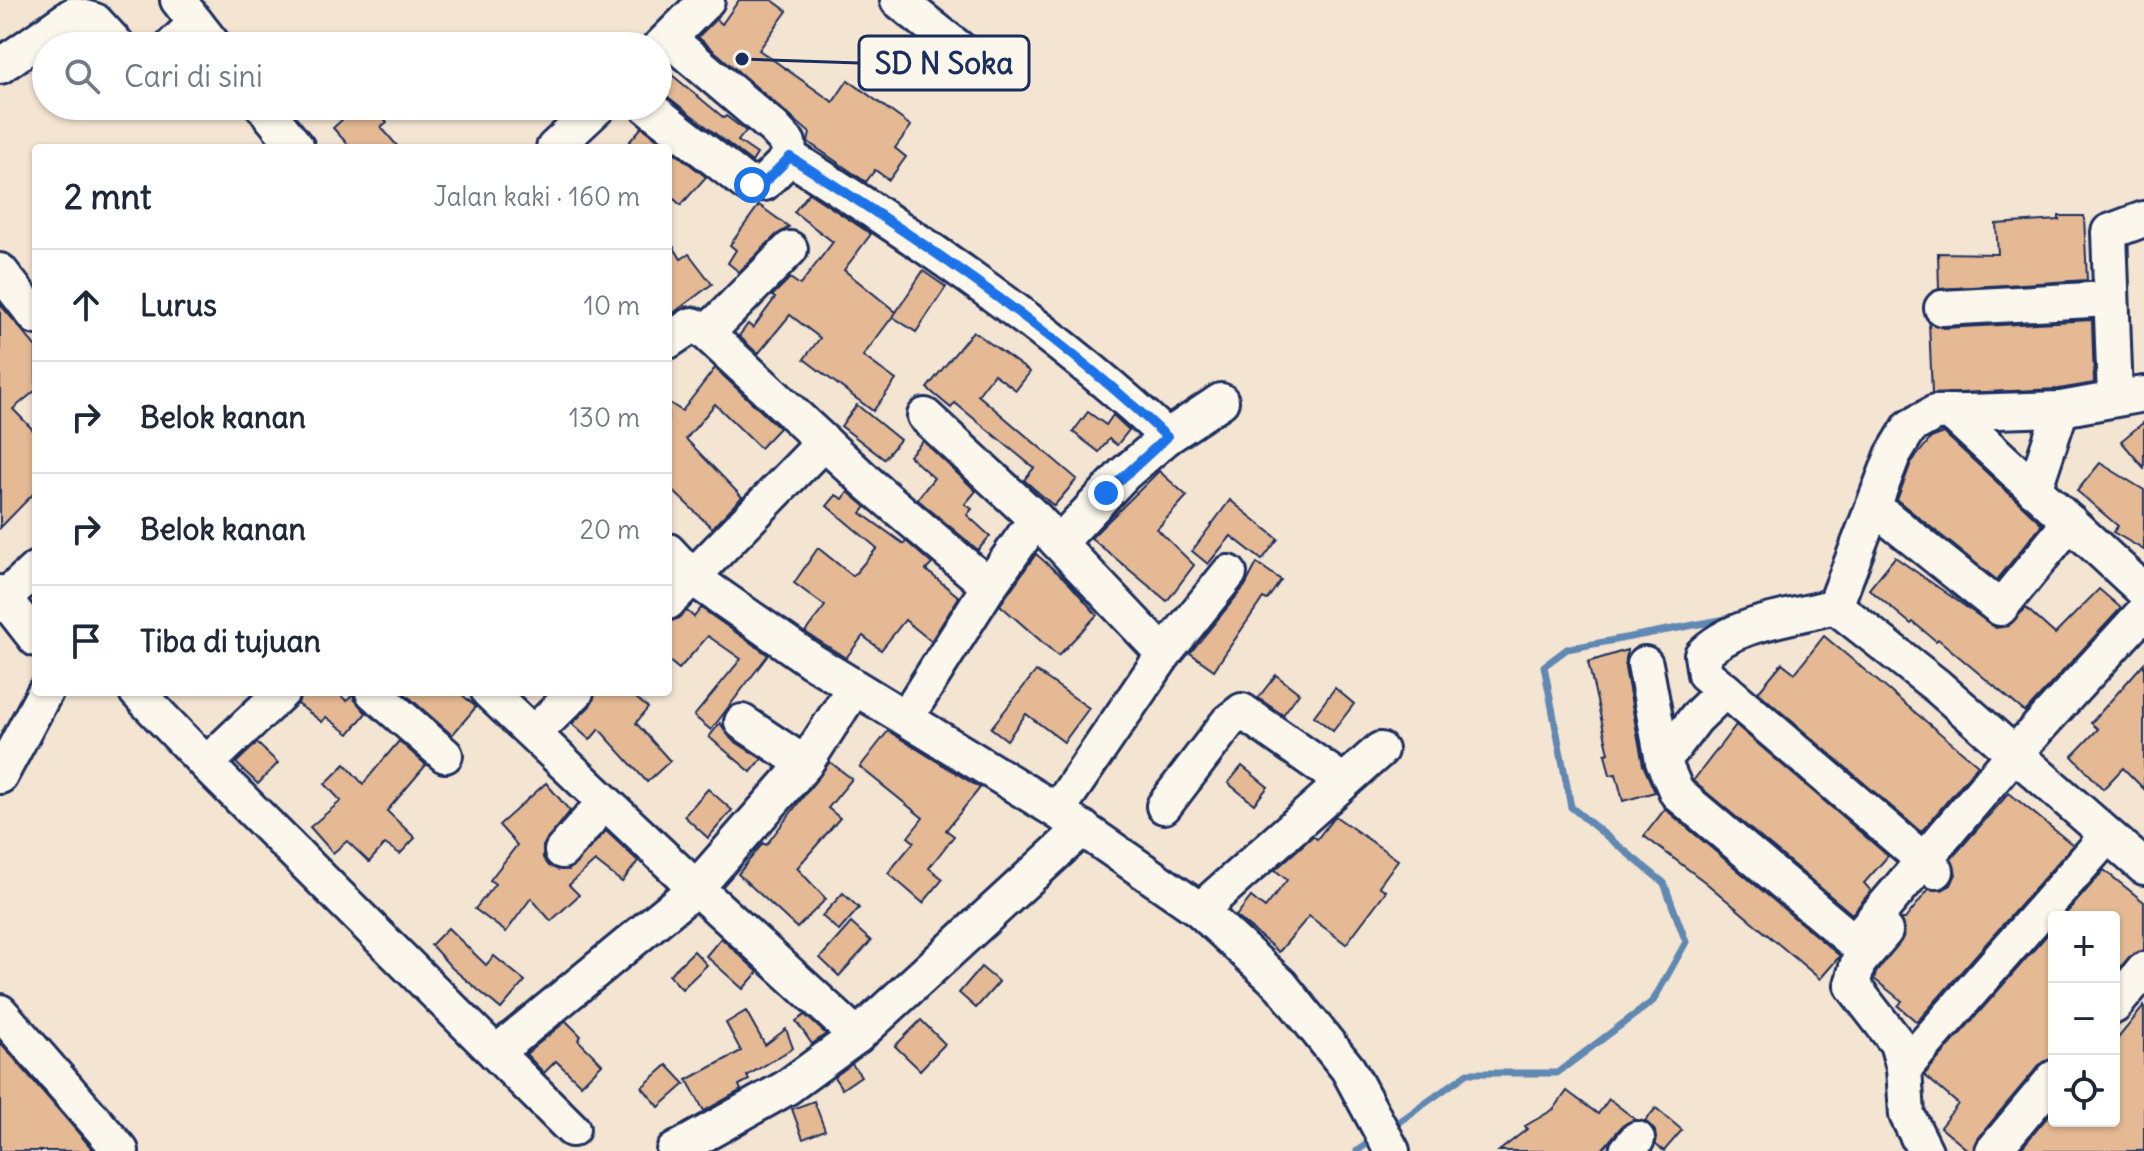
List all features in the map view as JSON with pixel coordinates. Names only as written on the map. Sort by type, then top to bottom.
[{"type":"street","points":[[672,35],[707,0]]},
{"type":"street","points":[[898,0],[967,55]]},
{"type":"street","points":[[49,32],[73,15],[95,21],[105,32]]},
{"type":"street","points":[[0,66],[32,44]]},
{"type":"street","points":[[672,51],[774,128],[788,143],[790,157],[988,293],[1120,392],[1167,437]]},
{"type":"street","points":[[274,120],[294,144]]},
{"type":"street","points":[[558,144],[584,120]]},
{"type":"street","points":[[665,120],[747,184],[764,183],[790,157]]},
{"type":"street","points":[[2137,222],[2132,396],[2109,299],[2109,232],[2137,222]]},
{"type":"street","points":[[707,333],[790,249]]},
{"type":"street","points":[[0,271],[32,312]]},
{"type":"street","points":[[1942,308],[2109,299]]},
{"type":"street","points":[[672,338],[692,325],[707,333],[824,442],[989,586]]},
{"type":"street","points":[[1835,606],[1893,455],[1910,427],[1935,413],[2061,409],[2132,396]]},
{"type":"street","points":[[910,708],[989,586],[1047,531],[1124,474],[1167,437],[1221,401]]},
{"type":"street","points":[[2034,490],[2061,409]]},
{"type":"street","points":[[1951,412],[2144,591]]},
{"type":"street","points":[[925,416],[1047,531],[1164,654]]},
{"type":"street","points":[[672,598],[824,442]]},
{"type":"street","points":[[1875,508],[2000,608],[2070,522]]},
{"type":"street","points":[[672,553],[701,571],[854,688],[910,708],[1200,910],[1281,985],[1348,1069],[1385,1136]]},
{"type":"street","points":[[32,572],[2,596],[32,634]]},
{"type":"street","points":[[674,1151],[786,1088],[857,1036],[1070,820],[1164,654],[1229,573]]},
{"type":"street","points":[[1835,606],[1716,641],[1702,655],[1705,674],[1930,866]]},
{"type":"street","points":[[1835,606],[1937,686],[2144,867]]},
{"type":"street","points":[[1925,1151],[1907,1115],[1904,1068],[1897,1043],[1852,985],[1858,963],[1930,866],[2144,612]]},
{"type":"street","points":[[2020,760],[2069,723],[2144,634]]},
{"type":"street","points":[[1645,664],[1663,761],[1677,793],[1854,942],[1930,866]]},
{"type":"street","points":[[496,1053],[696,888],[805,764],[854,688]]},
{"type":"street","points":[[1663,761],[1696,718],[1725,690]]},
{"type":"street","points":[[1,772],[43,696]]},
{"type":"street","points":[[141,696],[572,1129]]},
{"type":"street","points":[[206,764],[278,696]]},
{"type":"street","points":[[378,696],[445,755]]},
{"type":"street","points":[[493,696],[604,803],[857,1036]]},
{"type":"street","points":[[534,733],[572,696]]},
{"type":"street","points":[[1164,806],[1228,722],[1242,711],[1342,781]]},
{"type":"street","points":[[742,722],[805,764]]},
{"type":"street","points":[[1200,910],[1380,750]]},
{"type":"street","points":[[562,851],[604,803]]},
{"type":"street","points":[[1904,1068],[2107,836]]},
{"type":"street","points":[[2120,999],[2144,970]]},
{"type":"street","points":[[0,1012],[121,1151]]},
{"type":"street","points":[[1993,1151],[2048,1085]]},
{"type":"building","points":[[739,0],[772,0],[787,11],[759,50],[833,102],[848,80],[911,126],[895,148],[906,157],[889,180],[875,170],[866,182],[808,142],[810,133],[698,37],[716,19],[722,24]]},
{"type":"building","points":[[672,75],[724,118],[726,116],[746,131],[738,141],[757,154],[752,162],[672,100]]},
{"type":"building","points":[[342,120],[385,120],[387,122],[381,127],[396,144],[347,144],[333,128]]},
{"type":"building","points":[[642,127],[664,144],[627,144]]},
{"type":"building","points":[[672,150],[706,177],[681,205],[672,197]]},
{"type":"building","points":[[809,193],[871,234],[844,270],[896,312],[863,356],[896,380],[873,411],[804,359],[820,338],[790,315],[758,354],[739,336],[748,324],[753,328],[775,298],[772,296],[790,278],[800,285],[833,242],[794,212]]},
{"type":"building","points":[[759,205],[789,227],[776,235],[739,272],[728,263],[736,250],[730,245]]},
{"type":"building","points":[[2059,216],[2084,216],[2087,280],[1939,289],[1938,253],[1998,254],[1996,224],[2059,220]]},
{"type":"building","points":[[672,244],[681,259],[689,254],[712,284],[672,314]]},
{"type":"building","points":[[923,271],[946,287],[916,332],[893,317]]},
{"type":"building","points":[[0,304],[32,342],[32,393],[13,409],[32,429],[32,495],[0,528]]},
{"type":"building","points":[[2092,320],[2094,383],[2059,389],[1932,394],[1929,322],[1943,328]]},
{"type":"building","points":[[973,331],[1030,372],[1016,390],[994,374],[978,395],[1077,479],[1054,506],[1024,480],[1034,468],[955,403],[951,408],[927,388]]},
{"type":"building","points":[[715,368],[779,428],[760,448],[715,404],[686,439],[742,497],[712,528],[672,490],[672,405],[682,411]]},
{"type":"building","points":[[857,405],[900,440],[884,459],[841,426]]},
{"type":"building","points":[[1088,412],[1106,425],[1113,415],[1129,430],[1117,445],[1109,439],[1099,452],[1073,432]]},
{"type":"building","points":[[2144,422],[2144,468],[2121,441]]},
{"type":"building","points":[[1944,433],[2042,524],[1997,580],[1897,500],[1911,463],[1931,438]]},
{"type":"building","points":[[923,441],[976,491],[965,504],[972,509],[967,515],[990,536],[978,550],[917,499],[934,478],[909,456]]},
{"type":"building","points":[[2100,463],[2144,490],[2144,550],[2113,532],[2118,526],[2077,491]]},
{"type":"building","points":[[1159,471],[1187,496],[1157,529],[1194,565],[1167,601],[1091,538]]},
{"type":"building","points":[[848,492],[866,507],[861,513],[904,544],[906,541],[932,564],[926,570],[959,597],[931,641],[905,620],[881,650],[863,636],[846,658],[805,632],[825,606],[794,583],[818,548],[853,576],[877,548],[827,506],[836,495],[843,499]]},
{"type":"building","points":[[1230,500],[1278,539],[1262,560],[1231,536],[1208,564],[1192,551]]},
{"type":"building","points":[[1036,554],[1067,581],[1097,615],[1058,656],[1000,605]]},
{"type":"building","points":[[1895,557],[1996,628],[2008,626],[2026,608],[2055,634],[2099,589],[2121,608],[2025,712],[1938,639],[1936,641],[1913,622],[1911,624],[1869,589]]},
{"type":"building","points":[[1257,563],[1281,580],[1267,600],[1263,598],[1214,670],[1190,653],[1245,586]]},
{"type":"building","points":[[701,608],[768,655],[711,730],[694,716],[741,659],[708,636],[679,669],[672,663],[672,619],[687,611],[694,617]]},
{"type":"building","points":[[1824,636],[1978,765],[1921,832],[1758,692],[1782,663],[1795,673]]},
{"type":"building","points":[[1627,650],[1625,668],[1643,765],[1655,792],[1623,801],[1616,774],[1610,775],[1605,754],[1609,753],[1588,662]]},
{"type":"building","points":[[2144,663],[2144,789],[2123,768],[2103,789],[2072,756],[2098,729],[2091,723]]},
{"type":"building","points":[[1036,671],[1089,708],[1064,742],[1026,714],[1007,740],[991,728]]},
{"type":"building","points":[[1276,675],[1299,693],[1283,715],[1258,698]]},
{"type":"building","points":[[1335,688],[1354,704],[1333,731],[1314,716]]},
{"type":"building","points":[[300,696],[341,696],[347,701],[354,696],[366,713],[349,734],[326,717],[322,722],[298,704]]},
{"type":"building","points":[[408,696],[464,696],[476,707],[452,735]]},
{"type":"building","points":[[594,696],[634,696],[648,708],[636,723],[670,761],[647,782],[599,729],[590,740],[572,724],[590,706]]},
{"type":"building","points":[[720,723],[731,739],[762,759],[751,772],[709,737]]},
{"type":"building","points":[[1736,725],[1888,856],[1864,883],[1871,891],[1852,914],[1693,781]]},
{"type":"building","points":[[888,731],[980,788],[946,830],[954,836],[929,868],[943,879],[923,903],[888,873],[914,842],[908,837],[923,818],[860,767]]},
{"type":"building","points":[[399,741],[426,765],[387,811],[415,838],[400,854],[385,844],[369,862],[347,841],[333,853],[310,827],[341,801],[325,784],[345,764],[363,784]]},
{"type":"building","points":[[257,743],[278,763],[258,784],[236,763]]},
{"type":"building","points":[[830,762],[852,779],[828,808],[840,818],[797,868],[826,899],[797,928],[738,874],[763,843],[766,845]]},
{"type":"building","points":[[1242,766],[1268,787],[1254,804],[1228,783]]},
{"type":"building","points":[[546,783],[570,811],[543,846],[543,858],[549,866],[569,870],[606,831],[638,861],[622,882],[595,861],[569,885],[579,895],[551,921],[531,898],[506,932],[475,909],[495,884],[490,880],[517,845],[499,825]]},
{"type":"building","points":[[708,789],[732,810],[708,838],[684,816]]},
{"type":"building","points":[[2009,793],[2073,845],[1917,1022],[1898,1006],[1902,1001],[1874,979],[1876,973],[1904,935],[1900,919],[1905,919],[1929,889],[1942,890],[1951,885],[1956,874],[1951,859]]},
{"type":"building","points":[[1665,809],[1840,956],[1820,979],[1705,882],[1644,836]]},
{"type":"building","points":[[1335,816],[1398,860],[1379,886],[1386,891],[1346,944],[1309,916],[1279,952],[1236,916],[1251,897],[1265,908],[1287,880],[1275,870],[1313,836],[1317,839]]},
{"type":"building","points":[[2104,870],[2144,902],[2144,950],[2129,957],[2120,968],[2120,911],[2068,911]]},
{"type":"building","points":[[843,893],[859,908],[839,931],[822,916]]},
{"type":"building","points":[[851,923],[871,941],[839,976],[820,958]]},
{"type":"building","points":[[448,928],[486,965],[494,956],[525,981],[501,1009],[452,968],[431,945]]},
{"type":"building","points":[[2048,934],[2048,1061],[2039,1065],[1978,1138],[1974,1151],[1969,1151],[1940,1127],[1958,1104],[1924,1075]]},
{"type":"building","points":[[721,938],[758,972],[743,989],[706,956]]},
{"type":"building","points":[[694,951],[707,965],[682,989],[669,975]]},
{"type":"building","points":[[981,967],[999,982],[976,1008],[959,993]]},
{"type":"building","points":[[2144,1006],[2144,1151],[2019,1151],[2048,1116],[2048,1127],[2120,1127],[2120,1036]]},
{"type":"building","points":[[746,1011],[765,1045],[786,1029],[793,1048],[747,1076],[749,1080],[739,1085],[741,1090],[704,1111],[687,1080],[741,1051],[726,1023]]},
{"type":"building","points":[[805,1015],[826,1034],[812,1044],[796,1021]]},
{"type":"building","points":[[921,1020],[945,1044],[920,1070],[895,1046]]},
{"type":"building","points":[[566,1021],[581,1036],[578,1040],[602,1064],[581,1085],[556,1061],[544,1073],[526,1054]]},
{"type":"building","points":[[0,1042],[94,1151],[0,1151]]},
{"type":"building","points":[[852,1064],[861,1076],[842,1089],[834,1077]]},
{"type":"building","points":[[667,1065],[685,1084],[659,1107],[642,1087]]},
{"type":"building","points":[[1567,1091],[1598,1114],[1609,1099],[1635,1119],[1622,1126],[1601,1151],[1499,1151],[1527,1129],[1525,1126],[1554,1109]]},
{"type":"building","points":[[814,1101],[825,1130],[803,1139],[792,1109]]},
{"type":"building","points":[[1656,1108],[1682,1130],[1664,1151],[1656,1145],[1655,1131],[1645,1121]]},
{"type":"waterway","points":[[1389,1129],[1468,1073],[1557,1073],[1653,1001],[1686,942],[1664,883],[1571,807],[1544,666],[1567,649],[1731,618]]},
{"type":"waterway","points":[[1357,1151],[1375,1138]]},
{"type":"place","name":"SD N Soka","points":[[742,59]]},
{"type":"route","points":[[752,185],[764,183],[790,157],[988,293],[1120,392],[1167,437],[1106,493]]}]
